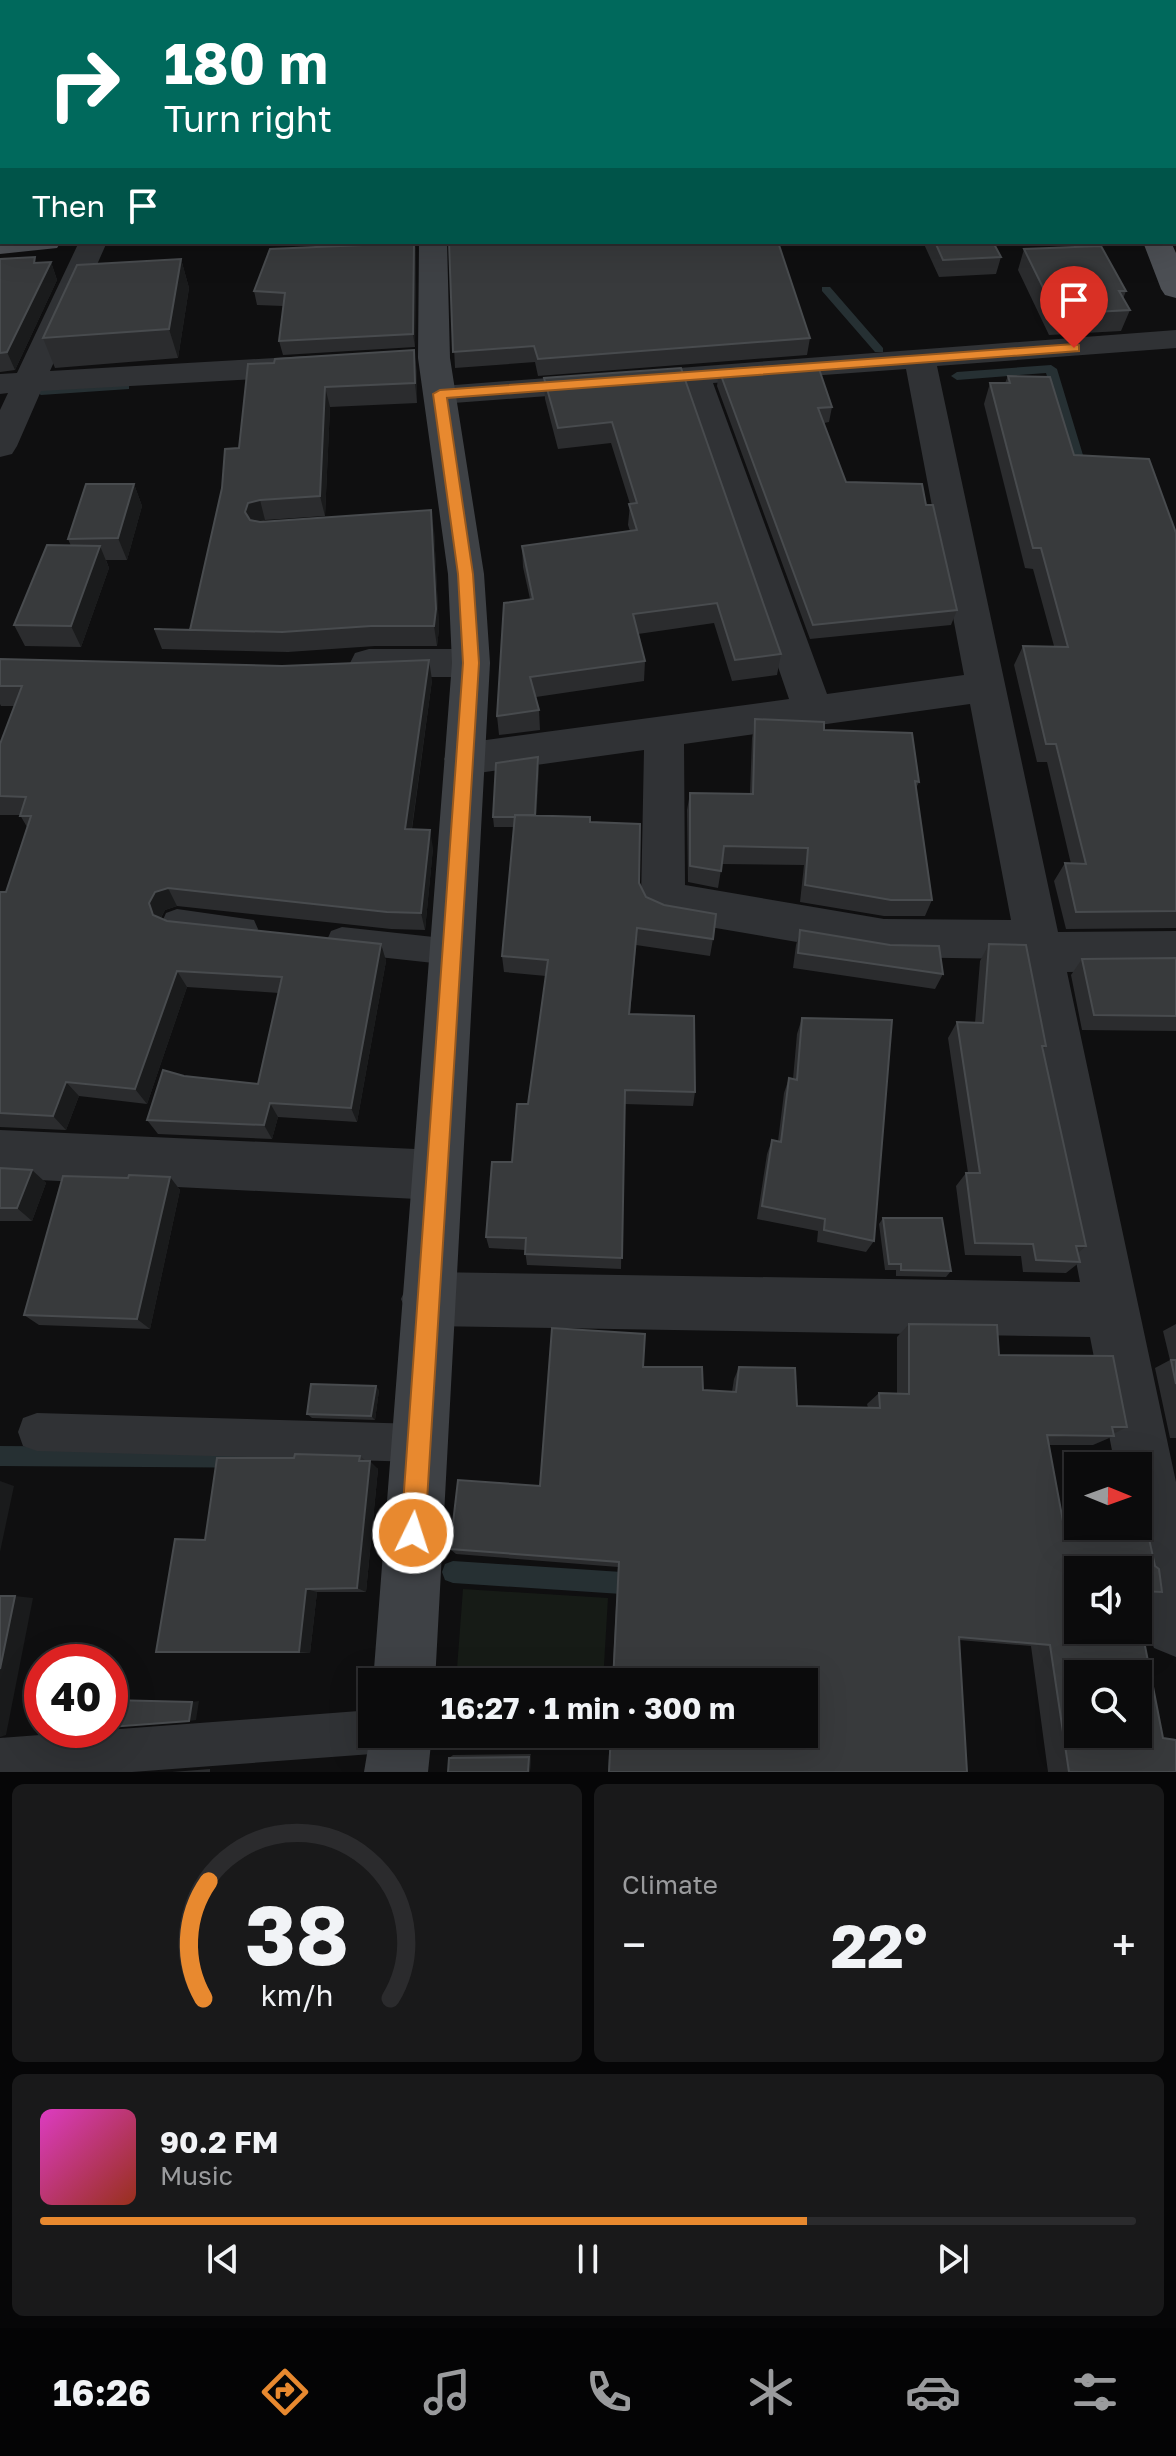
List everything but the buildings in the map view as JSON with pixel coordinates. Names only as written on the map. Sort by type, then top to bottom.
[{"type":"main road","points":[[1158,244],[1176,289]]},
{"type":"street","points":[[0,446],[15,383],[92,244]]},
{"type":"street","points":[[405,1668],[471,663],[470,614],[449,520],[426,371],[433,244]]},
{"type":"street","points":[[426,371],[694,375],[920,361],[1176,339]]},
{"type":"street","points":[[920,361],[1176,1626]]},
{"type":"street","points":[[15,383],[341,364]]},
{"type":"street","points":[[694,375],[813,711]]},
{"type":"street","points":[[331,666],[471,663]]},
{"type":"street","points":[[464,759],[986,687]]},
{"type":"street","points":[[664,732],[663,900],[884,938],[1176,951]]},
{"type":"street","points":[[0,1154],[437,1175]]},
{"type":"street","points":[[428,1299],[1112,1310]]},
{"type":"street","points":[[396,1772],[399,1748]]},
{"type":"lane","points":[[177,922],[269,932]]},
{"type":"lane","points":[[314,937],[452,952]]},
{"type":"lane","points":[[37,1432],[419,1443]]},
{"type":"lane","points":[[0,1760],[358,1733]]},
{"type":"shaded area","points":[[463,1589],[608,1598],[604,1668],[457,1668]]},
{"type":"shaded area","points":[[451,1748],[599,1748],[599,1750]]},
{"type":"waterway","points":[[826,289],[879,350]]},
{"type":"waterway","points":[[957,376],[1051,369],[1083,475]]},
{"type":"waterway","points":[[41,391],[125,386]]},
{"type":"waterway","points":[[0,1456],[303,1458]]},
{"type":"waterway","points":[[453,1572],[637,1584]]},
{"type":"route","points":[[413,1533],[471,663],[466,574],[440,394],[1074,348]]}]
